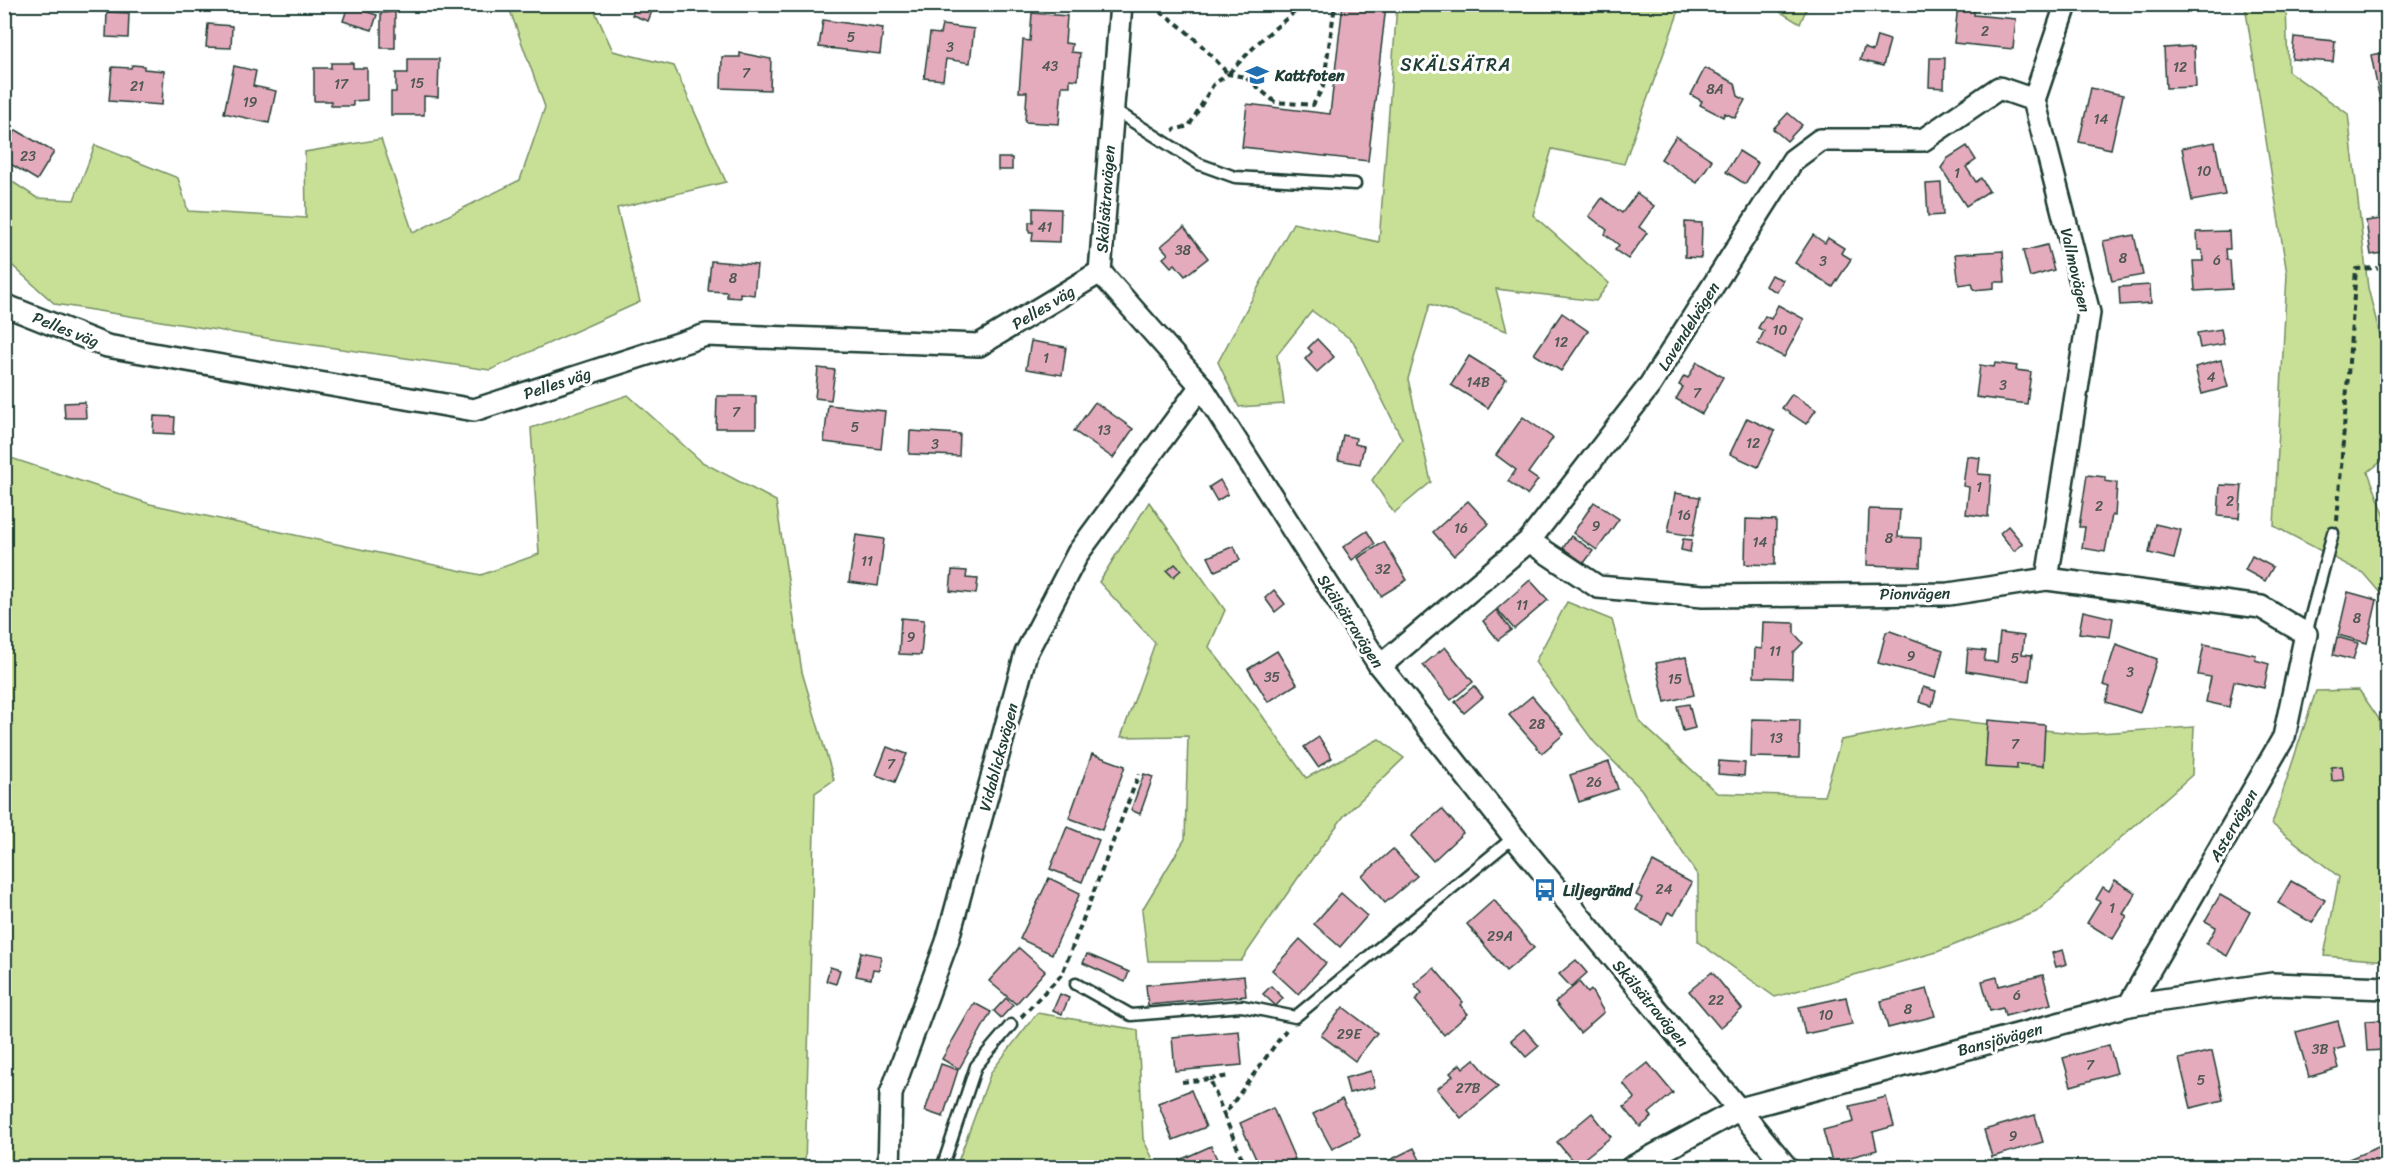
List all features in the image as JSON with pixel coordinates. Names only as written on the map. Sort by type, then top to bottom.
[{"type":"street","points":[[2034,100],[2064,11],[2061,4]]},
{"type":"street","name":"Skälsätravägen","points":[[1120,5],[1100,272],[1201,387],[1380,666],[1514,837],[1787,1167]]},
{"type":"street","name":"Lavendelvägen","points":[[1380,666],[1529,540],[1650,385],[1793,160],[1820,140],[1923,140],[1998,88],[2034,100]]},
{"type":"street","name":"Vallmovägen","points":[[2034,100],[2089,313],[2047,579]]},
{"type":"street","name":"Pelles väg","points":[[4,305],[107,346],[474,410],[706,335],[979,345],[1100,272]]},
{"type":"street","name":"Vidablicksvägen","points":[[889,1167],[891,1094],[947,942],[1026,653],[1078,553],[1201,387]]},
{"type":"street","name":"Pionvägen","points":[[1529,540],[1598,587],[1703,596],[1948,594],[2047,579],[2261,607],[2306,634]]},
{"type":"street","name":"Astervägen","points":[[2129,1005],[2284,737],[2306,634]]},
{"type":"street","name":"Bansjövägen","points":[[1631,1167],[1740,1109],[2129,1005],[2272,984],[2388,988]]},
{"type":"lane","points":[[1112,109],[1200,164],[1235,177],[1355,184]]},
{"type":"lane","points":[[2306,634],[2333,533]]},
{"type":"lane","points":[[1076,984],[1131,1015],[1242,1006],[1295,1017],[1514,837]]},
{"type":"lane","points":[[942,1167],[976,1066],[1011,1025]]},
{"type":"path","points":[[1120,5],[1152,6],[1198,40],[1228,74],[1245,76],[1275,102],[1313,105],[1323,87],[1335,5],[1302,6],[1263,38],[1228,74],[1213,85],[1189,126],[1155,134]]},
{"type":"path","points":[[2333,533],[2337,523],[2356,269],[2378,268]]},
{"type":"path","points":[[1011,1025],[1062,974],[1139,774]]},
{"type":"path","points":[[1224,1116],[1295,1017]]},
{"type":"path","points":[[1182,1082],[1230,1076]]},
{"type":"path","points":[[1210,1079],[1246,1167]]},
{"type":"green space","points":[[508,5],[592,5],[613,51],[674,66],[726,182],[617,208],[640,302],[490,370],[278,340],[55,304],[5,259],[5,177],[37,198],[74,200],[95,145],[178,178],[188,211],[306,218],[305,152],[381,139],[413,233],[520,180],[545,107]]},
{"type":"green space","points":[[1397,5],[1681,5],[1624,164],[1552,149],[1533,215],[1609,283],[1596,301],[1496,289],[1507,331],[1430,304],[1408,379],[1431,482],[1394,513],[1372,480],[1402,439],[1353,341],[1312,311],[1277,355],[1284,404],[1239,407],[1218,362],[1293,223],[1379,242]]},
{"type":"green space","points":[[1769,5],[1808,5],[1800,24]]},
{"type":"green space","points":[[2245,5],[2286,5],[2288,71],[2348,114],[2368,288],[2387,363],[2387,457],[2368,472],[2387,522],[2387,601],[2363,573],[2274,526],[2287,274]]},
{"type":"green space","points":[[628,395],[702,462],[776,501],[802,672],[834,780],[815,793],[805,1167],[5,1167],[5,456],[150,504],[481,575],[539,554],[531,428]]},
{"type":"green space","points":[[1149,502],[1225,610],[1209,647],[1259,711],[1306,778],[1379,739],[1404,758],[1344,816],[1241,961],[1148,961],[1142,910],[1185,839],[1188,736],[1121,737],[1155,643],[1099,582]]},
{"type":"green space","points":[[1567,602],[1612,620],[1640,722],[1717,793],[1824,796],[1841,740],[1949,720],[2082,734],[2194,727],[2192,775],[2036,912],[1937,952],[1775,997],[1698,942],[1698,876],[1641,789],[1594,742],[1535,662]]},
{"type":"green space","points":[[2359,690],[2379,719],[2382,777],[2387,779],[2387,961],[2324,956],[2339,877],[2272,824],[2316,691]]},
{"type":"green space","points":[[1037,1013],[1138,1030],[1143,1139],[1157,1167],[956,1167],[991,1072]]},
{"type":"building","points":[[627,4],[655,4],[648,21],[632,15],[635,8]]},
{"type":"building","points":[[1343,4],[1386,6],[1368,161],[1242,147],[1247,104],[1330,114]]},
{"type":"building","points":[[1958,4],[1975,4],[1974,15],[2016,19],[2013,49],[1954,43]]},
{"type":"building","points":[[348,6],[377,15],[372,30],[343,21]]},
{"type":"building","points":[[107,12],[129,13],[128,38],[106,37]]},
{"type":"building","points":[[395,12],[395,48],[381,48],[381,13]]},
{"type":"building","points":[[1032,13],[1067,16],[1065,43],[1072,44],[1071,52],[1080,53],[1078,80],[1070,79],[1070,86],[1062,86],[1059,124],[1025,122],[1027,92],[1019,92],[1023,40],[1030,41]]},
{"type":"building","points":[[823,20],[883,28],[880,54],[819,47]]},
{"type":"building","points":[[208,24],[232,26],[231,48],[206,47]]},
{"type":"building","points":[[942,25],[974,29],[970,63],[946,59],[943,80],[924,78],[930,33],[940,34]]},
{"type":"building","points":[[1877,36],[1890,40],[1883,66],[1860,60],[1864,48],[1873,51]]},
{"type":"building","points":[[2294,37],[2335,41],[2333,62],[2292,59]]},
{"type":"building","points":[[2194,46],[2196,87],[2166,88],[2164,48]]},
{"type":"building","points":[[2388,52],[2388,109],[2382,110],[2371,55]]},
{"type":"building","points":[[740,53],[771,59],[770,90],[721,88],[722,57],[740,57]]},
{"type":"building","points":[[1930,58],[1945,58],[1944,88],[1929,87]]},
{"type":"building","points":[[408,59],[439,59],[438,97],[424,96],[424,115],[391,115],[391,92],[396,92],[396,73],[408,73]]},
{"type":"building","points":[[331,63],[353,63],[353,68],[367,68],[367,100],[353,101],[353,106],[331,106],[331,101],[314,101],[314,68],[331,68]]},
{"type":"building","points":[[132,65],[164,71],[162,105],[109,101],[112,67],[131,68]]},
{"type":"building","points":[[234,66],[256,71],[253,86],[276,91],[269,123],[224,113]]},
{"type":"building","points":[[1705,68],[1735,83],[1738,96],[1745,100],[1735,118],[1725,113],[1723,117],[1700,105],[1702,101],[1691,95]]},
{"type":"building","points":[[2091,88],[2123,95],[2111,149],[2079,142]]},
{"type":"building","points":[[1788,113],[1802,125],[1787,141],[1773,129]]},
{"type":"building","points":[[16,130],[54,152],[37,180],[4,160],[4,148]]},
{"type":"building","points":[[1676,136],[1712,160],[1697,183],[1661,159]]},
{"type":"building","points":[[2215,142],[2225,195],[2192,201],[2182,148]]},
{"type":"building","points":[[1967,146],[1976,160],[1966,167],[1976,182],[1981,178],[1989,191],[1966,206],[1941,168],[1948,158]]},
{"type":"building","points":[[1739,151],[1758,163],[1745,184],[1726,172]]},
{"type":"building","points":[[998,158],[1012,158],[1012,170],[998,170]]},
{"type":"building","points":[[1941,183],[1943,215],[1928,216],[1926,184]]},
{"type":"building","points":[[1637,193],[1654,206],[1639,227],[1647,233],[1628,259],[1615,250],[1619,245],[1605,234],[1607,230],[1589,216],[1602,198],[1622,213]]},
{"type":"building","points":[[1033,208],[1061,209],[1060,242],[1032,241],[1033,232],[1029,232],[1029,222],[1033,222]]},
{"type":"building","points":[[2388,218],[2388,252],[2371,255],[2366,221]]},
{"type":"building","points":[[1685,222],[1702,223],[1701,258],[1685,257]]},
{"type":"building","points":[[1184,227],[1208,258],[1185,276],[1175,264],[1171,267],[1163,258],[1168,254],[1161,246]]},
{"type":"building","points":[[2229,231],[2230,249],[2226,249],[2227,260],[2230,260],[2232,289],[2195,291],[2193,261],[2203,261],[2202,250],[2198,250],[2197,232]]},
{"type":"building","points":[[1813,235],[1825,243],[1828,238],[1844,248],[1841,253],[1851,259],[1833,287],[1795,263]]},
{"type":"building","points":[[2134,235],[2143,275],[2112,281],[2103,241]]},
{"type":"building","points":[[2047,245],[2054,270],[2030,277],[2023,251]]},
{"type":"building","points":[[2003,251],[2005,282],[1994,282],[1994,288],[1974,290],[1972,283],[1959,285],[1955,254]]},
{"type":"building","points":[[711,261],[757,265],[754,295],[740,293],[740,298],[727,297],[727,292],[708,291]]},
{"type":"building","points":[[1771,275],[1783,280],[1777,292],[1765,286]]},
{"type":"building","points":[[2150,285],[2151,303],[2120,305],[2119,287]]},
{"type":"building","points":[[1778,305],[1804,319],[1784,357],[1758,344],[1764,331],[1758,328],[1765,316],[1771,319]]},
{"type":"building","points":[[1562,313],[1588,331],[1561,371],[1534,354]]},
{"type":"building","points":[[2221,329],[2224,344],[2200,348],[2197,333]]},
{"type":"building","points":[[1317,339],[1334,357],[1317,372],[1305,359],[1312,352],[1308,348]]},
{"type":"building","points":[[1031,341],[1066,347],[1062,375],[1026,369]]},
{"type":"building","points":[[1469,356],[1506,379],[1488,408],[1451,385]]},
{"type":"building","points":[[2221,360],[2228,387],[2202,394],[2195,367]]},
{"type":"building","points":[[1697,362],[1723,377],[1702,414],[1676,399],[1683,387],[1679,385],[1684,376],[1688,378]]},
{"type":"building","points":[[1995,363],[2017,366],[2016,370],[2031,372],[2027,404],[1976,397],[1980,365],[1994,367]]},
{"type":"building","points":[[818,368],[835,370],[831,400],[815,398]]},
{"type":"building","points":[[1792,394],[1816,410],[1806,424],[1782,408]]},
{"type":"building","points":[[717,396],[756,396],[756,428],[716,428]]},
{"type":"building","points":[[85,402],[86,418],[65,418],[64,403]]},
{"type":"building","points":[[1095,402],[1133,429],[1113,458],[1074,431]]},
{"type":"building","points":[[828,405],[885,411],[881,449],[824,442]]},
{"type":"building","points":[[154,416],[175,417],[174,434],[153,433]]},
{"type":"building","points":[[1523,417],[1553,438],[1528,473],[1538,480],[1527,495],[1508,481],[1516,470],[1496,455]]},
{"type":"building","points":[[1747,418],[1775,431],[1758,467],[1730,454]]},
{"type":"building","points":[[910,431],[960,434],[959,456],[909,454]]},
{"type":"building","points":[[1343,435],[1356,438],[1355,444],[1364,446],[1360,464],[1338,460]]},
{"type":"building","points":[[1967,456],[1980,458],[1978,474],[1991,475],[1988,517],[1966,514],[1969,487],[1963,486]]},
{"type":"building","points":[[2087,475],[2105,477],[2105,481],[2117,483],[2115,516],[2112,515],[2105,552],[2082,548],[2085,527],[2079,527]]},
{"type":"building","points":[[1220,480],[1228,494],[1217,501],[1209,487]]},
{"type":"building","points":[[2220,485],[2242,486],[2239,518],[2218,516]]},
{"type":"building","points":[[1675,493],[1700,497],[1693,536],[1668,532]]},
{"type":"building","points":[[1468,501],[1489,524],[1454,556],[1433,532]]},
{"type":"building","points":[[1594,502],[1619,519],[1597,550],[1573,533]]},
{"type":"building","points":[[1869,509],[1900,510],[1898,537],[1921,538],[1920,567],[1867,565]]},
{"type":"building","points":[[1746,519],[1776,520],[1775,565],[1745,564]]},
{"type":"building","points":[[2155,524],[2181,530],[2174,559],[2149,553]]},
{"type":"building","points":[[2008,526],[2023,544],[2014,551],[2000,533]]},
{"type":"building","points":[[1367,531],[1375,544],[1352,560],[1343,547]]},
{"type":"building","points":[[856,535],[884,539],[878,586],[849,582]]},
{"type":"building","points":[[1571,536],[1593,551],[1584,563],[1563,548]]},
{"type":"building","points":[[1683,539],[1692,540],[1690,552],[1681,550]]},
{"type":"building","points":[[1384,542],[1407,580],[1381,596],[1358,558]]},
{"type":"building","points":[[1234,546],[1240,560],[1215,571],[1208,557]]},
{"type":"building","points":[[2252,556],[2273,567],[2265,581],[2245,570]]},
{"type":"building","points":[[1175,564],[1181,570],[1173,577],[1167,571]]},
{"type":"building","points":[[952,570],[967,571],[966,578],[978,579],[976,594],[950,591]]},
{"type":"building","points":[[1530,580],[1548,600],[1514,629],[1497,609]]},
{"type":"building","points":[[1274,590],[1285,604],[1275,612],[1265,598]]},
{"type":"building","points":[[2348,592],[2377,600],[2367,643],[2338,635]]},
{"type":"building","points":[[1496,610],[1511,630],[1498,640],[1483,621]]},
{"type":"building","points":[[2083,611],[2113,618],[2110,637],[2079,633]]},
{"type":"building","points":[[901,618],[924,620],[921,655],[899,654]]},
{"type":"building","points":[[1763,622],[1794,623],[1794,633],[1803,643],[1793,653],[1792,678],[1754,677],[1755,648],[1762,649]]},
{"type":"building","points":[[1890,631],[1943,650],[1936,678],[1878,663],[1886,632]]},
{"type":"building","points":[[2000,633],[2024,636],[2022,654],[2032,655],[2029,681],[1966,671],[1968,649],[1986,651],[1984,661],[1997,662]]},
{"type":"building","points":[[2337,637],[2358,643],[2353,660],[2333,655]]},
{"type":"building","points":[[2116,644],[2157,659],[2140,713],[2106,702],[2110,687],[2103,685]]},
{"type":"building","points":[[2204,644],[2256,655],[2255,660],[2269,664],[2264,688],[2234,681],[2229,707],[2206,702],[2211,677],[2198,675]]},
{"type":"building","points":[[1445,647],[1473,682],[1451,700],[1423,665]]},
{"type":"building","points":[[1277,651],[1297,684],[1268,702],[1248,669]]},
{"type":"building","points":[[1686,657],[1694,695],[1665,702],[1656,663]]},
{"type":"building","points":[[1474,686],[1483,697],[1464,713],[1455,702]]},
{"type":"building","points":[[1923,687],[1936,691],[1932,706],[1919,702]]},
{"type":"building","points":[[1532,696],[1564,734],[1542,753],[1509,715]]},
{"type":"building","points":[[1689,704],[1695,728],[1683,731],[1677,706]]},
{"type":"building","points":[[1752,719],[1800,720],[1799,758],[1751,757]]},
{"type":"building","points":[[1988,720],[2045,725],[2043,766],[2017,764],[2017,769],[1985,767]]},
{"type":"building","points":[[1319,737],[1332,758],[1318,767],[1304,747]]},
{"type":"building","points":[[887,747],[907,754],[895,782],[876,775]]},
{"type":"building","points":[[1092,754],[1125,766],[1102,830],[1069,818]]},
{"type":"building","points":[[1719,761],[1745,763],[1744,776],[1718,774]]},
{"type":"building","points":[[1609,762],[1618,789],[1579,802],[1570,775]]},
{"type":"building","points":[[2342,766],[2344,780],[2332,781],[2331,767]]},
{"type":"building","points":[[1144,774],[1153,777],[1140,814],[1131,810]]},
{"type":"building","points":[[1442,809],[1463,833],[1433,861],[1411,836]]},
{"type":"building","points":[[1067,827],[1099,840],[1082,882],[1050,869]]},
{"type":"building","points":[[1393,849],[1417,876],[1385,903],[1362,876]]},
{"type":"building","points":[[1653,862],[1692,883],[1674,915],[1668,912],[1662,924],[1636,910],[1642,898],[1636,895]]},
{"type":"building","points":[[1049,878],[1080,893],[1052,954],[1020,939]]},
{"type":"building","points":[[2115,880],[2136,893],[2123,914],[2127,916],[2113,939],[2087,923],[2100,902],[2096,899],[2103,887],[2109,891]]},
{"type":"building","points":[[2291,881],[2325,900],[2312,923],[2278,903]]},
{"type":"building","points":[[1341,893],[1367,916],[1340,947],[1314,924]]},
{"type":"building","points":[[2220,895],[2250,912],[2227,956],[2206,944],[2216,927],[2205,921]]},
{"type":"building","points":[[1494,900],[1534,948],[1506,971],[1467,924]]},
{"type":"building","points":[[1300,939],[1326,963],[1298,994],[1272,970]]},
{"type":"building","points":[[1019,948],[1045,971],[1016,1004],[989,981]]},
{"type":"building","points":[[2063,950],[2067,964],[2056,967],[2052,953]]},
{"type":"building","points":[[861,952],[881,956],[879,970],[873,969],[871,979],[856,976]]},
{"type":"building","points":[[1087,954],[1129,972],[1125,982],[1083,963]]},
{"type":"building","points":[[1576,960],[1587,973],[1571,987],[1559,974]]},
{"type":"building","points":[[830,967],[840,970],[836,984],[826,981]]},
{"type":"building","points":[[1434,968],[1463,1002],[1460,1005],[1468,1014],[1444,1035],[1415,1000],[1422,993],[1414,984]]},
{"type":"building","points":[[1712,972],[1742,1009],[1720,1028],[1689,991]]},
{"type":"building","points":[[2043,975],[2051,1004],[2005,1016],[2003,1008],[1990,1011],[1982,981],[1997,977],[1999,986]]},
{"type":"building","points":[[1244,976],[1246,996],[1148,1005],[1146,985]]},
{"type":"building","points":[[1579,982],[1588,993],[1591,990],[1604,1012],[1580,1033],[1555,1002]]},
{"type":"building","points":[[1271,986],[1283,998],[1276,1006],[1263,994]]},
{"type":"building","points":[[1927,989],[1935,1016],[1888,1028],[1881,1001]]},
{"type":"building","points":[[1060,994],[1069,998],[1062,1014],[1053,1010]]},
{"type":"building","points":[[1846,997],[1852,1024],[1805,1034],[1799,1007]]},
{"type":"building","points":[[1006,998],[1013,1005],[1001,1018],[994,1011]]},
{"type":"building","points":[[974,1003],[991,1012],[959,1069],[942,1059]]},
{"type":"building","points":[[1343,1007],[1377,1033],[1355,1061],[1321,1035]]},
{"type":"building","points":[[2383,1020],[2384,1050],[2367,1051],[2365,1021]]},
{"type":"building","points":[[2338,1021],[2345,1047],[2334,1050],[2339,1068],[2309,1077],[2296,1032]]},
{"type":"building","points":[[1524,1029],[1539,1046],[1526,1057],[1511,1040]]},
{"type":"building","points":[[1239,1031],[1242,1065],[1175,1071],[1172,1037]]},
{"type":"building","points":[[2109,1045],[2117,1073],[2071,1086],[2063,1058]]},
{"type":"building","points":[[2212,1051],[2223,1100],[2191,1108],[2179,1059]]},
{"type":"building","points":[[1474,1059],[1498,1087],[1461,1118],[1437,1089],[1453,1076],[1450,1073],[1460,1064],[1463,1068]]},
{"type":"building","points":[[1648,1063],[1673,1093],[1649,1113],[1652,1117],[1640,1127],[1624,1107],[1635,1098],[1623,1083]]},
{"type":"building","points":[[941,1064],[958,1070],[943,1117],[925,1111]]},
{"type":"building","points":[[1371,1071],[1375,1087],[1349,1093],[1345,1078]]},
{"type":"building","points":[[1191,1090],[1206,1127],[1173,1140],[1158,1103]]},
{"type":"building","points":[[1886,1097],[1894,1126],[1873,1132],[1877,1150],[1832,1162],[1823,1130],[1854,1122],[1850,1106]]},
{"type":"building","points":[[1342,1099],[1360,1135],[1332,1149],[1313,1114]]},
{"type":"building","points":[[1273,1108],[1295,1159],[1275,1168],[1260,1168],[1240,1123]]},
{"type":"building","points":[[1592,1113],[1611,1137],[1576,1165],[1557,1142]]},
{"type":"building","points":[[2035,1115],[2043,1142],[1992,1157],[1984,1130]]},
{"type":"building","points":[[2388,1143],[2388,1168],[2346,1168],[2344,1161]]},
{"type":"building","points":[[1211,1146],[1221,1168],[1183,1168],[1180,1160]]},
{"type":"building","points":[[1414,1148],[1424,1168],[1376,1168],[1376,1167]]},
{"type":"place","name":"Kattfoten","points":[[1257,75]]},
{"type":"place","name":"Liljegränd","points":[[1545,890]]},
{"type":"district","name":"SKÄLSÄTRA","points":[[1456,65]]}]
